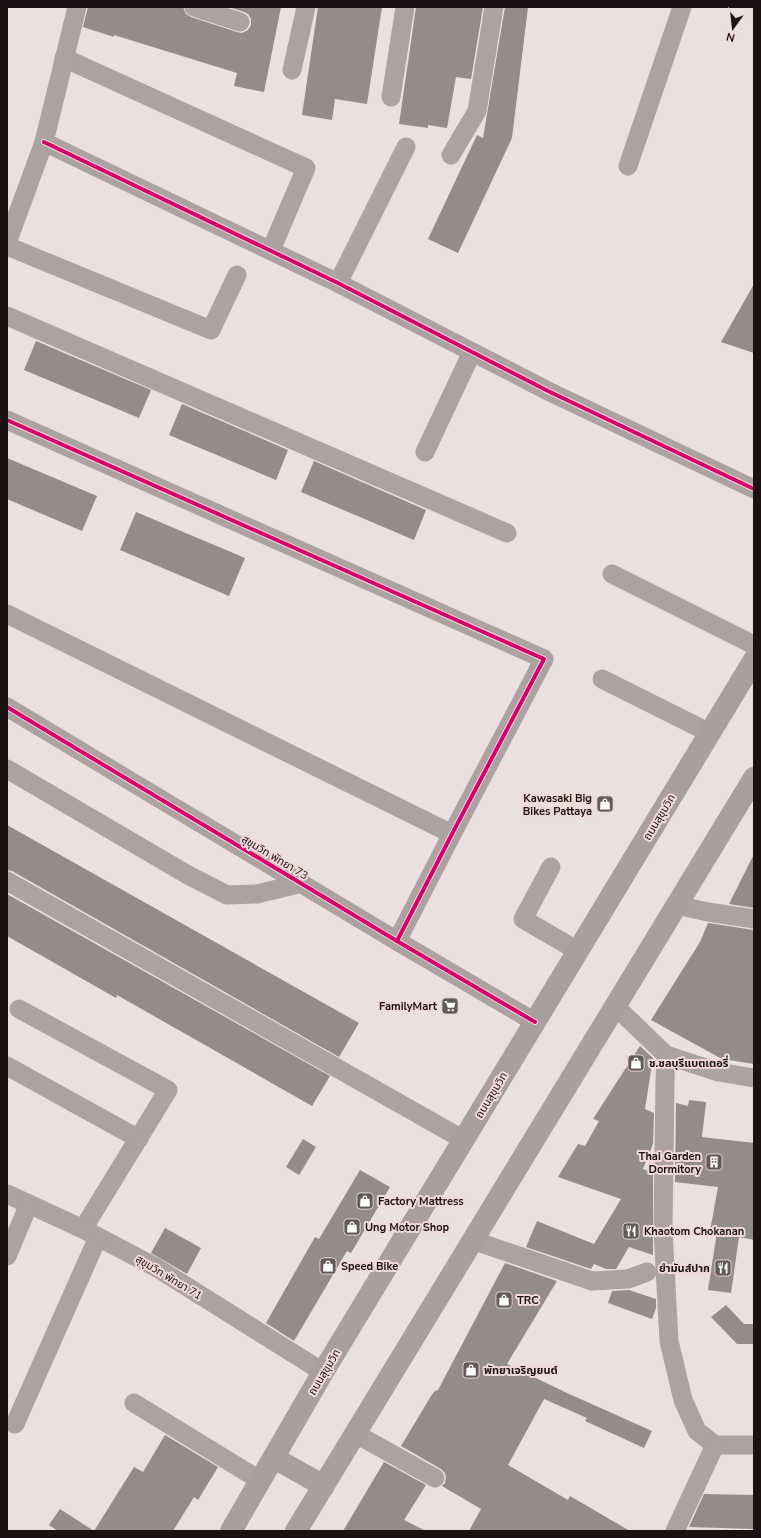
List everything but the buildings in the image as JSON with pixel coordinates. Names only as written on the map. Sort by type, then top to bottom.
[{"type":"highway","name":"ถนนสุขุมวิท","points":[[231,1531],[323,1372],[754,660]]},
{"type":"highway","points":[[296,1531],[754,778]]},
{"type":"highway","points":[[274,1458],[324,1486]]},
{"type":"street","points":[[9,232],[44,142],[77,7]]},
{"type":"street","points":[[194,7],[240,22]]},
{"type":"street","points":[[292,70],[306,7]]},
{"type":"street","points":[[391,97],[405,7]]},
{"type":"street","points":[[451,155],[478,111],[494,7]]},
{"type":"street","points":[[628,166],[682,7]]},
{"type":"street","points":[[64,58],[306,168],[271,250]]},
{"type":"street","points":[[44,142],[271,250],[550,392],[754,489]]},
{"type":"street","points":[[338,283],[406,146]]},
{"type":"street","points":[[7,246],[211,330],[237,275]]},
{"type":"street","points":[[7,316],[507,533]]},
{"type":"street","points":[[425,452],[472,352]]},
{"type":"street","points":[[7,420],[544,659],[397,941]]},
{"type":"street","points":[[612,574],[754,645]]},
{"type":"street","points":[[7,614],[452,834]]},
{"type":"street","points":[[602,679],[710,733]]},
{"type":"street","name":"สุขุมวิท พัทยา 73","points":[[7,707],[535,1022]]},
{"type":"street","points":[[7,769],[188,875],[227,895],[257,894],[302,883]]},
{"type":"street","points":[[551,867],[523,919],[578,951]]},
{"type":"street","points":[[7,881],[464,1140]]},
{"type":"street","points":[[676,905],[708,912],[754,919]]},
{"type":"street","points":[[615,1006],[666,1055],[718,1072],[754,1078]]},
{"type":"street","points":[[15,1424],[90,1233],[139,1139],[168,1090],[19,1009]]},
{"type":"street","points":[[666,1055],[663,1230],[669,1341],[683,1400],[697,1430],[715,1445],[754,1445]]},
{"type":"street","points":[[7,1066],[139,1139]]},
{"type":"street","name":"สุขุมวิท พัทยา 71","points":[[7,1194],[90,1233],[157,1268],[323,1372]]},
{"type":"street","points":[[7,1256],[29,1204]]},
{"type":"street","points":[[472,1240],[592,1280],[628,1279],[647,1272]]},
{"type":"street","points":[[134,1403],[261,1481]]},
{"type":"street","points":[[356,1434],[434,1478]]},
{"type":"street","points":[[675,1531],[715,1445]]},
{"type":"cycle path","points":[[44,142],[338,283],[550,392],[754,489]]},
{"type":"cycle path","points":[[7,420],[544,659],[397,941]]},
{"type":"cycle path","points":[[7,707],[535,1022]]},
{"type":"place","name":"Kawasaki Big Bikes Pattaya","points":[[605,804]]},
{"type":"place","name":"FamilyMart","points":[[450,1006]]},
{"type":"place","name":"ช.ชลบุรีแบตเตอรี่","points":[[636,1063]]},
{"type":"place","name":"Thai Garden Dormitory","points":[[714,1162]]},
{"type":"place","name":"Factory Mattress","points":[[365,1201]]},
{"type":"place","name":"Ung Motor Shop","points":[[352,1227]]},
{"type":"place","name":"Khaotom Chokanan","points":[[631,1231]]},
{"type":"place","name":"Speed Bike","points":[[328,1266]]},
{"type":"place","name":"ยำมันส์ปาก","points":[[723,1268]]},
{"type":"place","name":"TRC","points":[[504,1300]]},
{"type":"place","name":"พัทยาเจริญยนต์","points":[[471,1370]]}]
